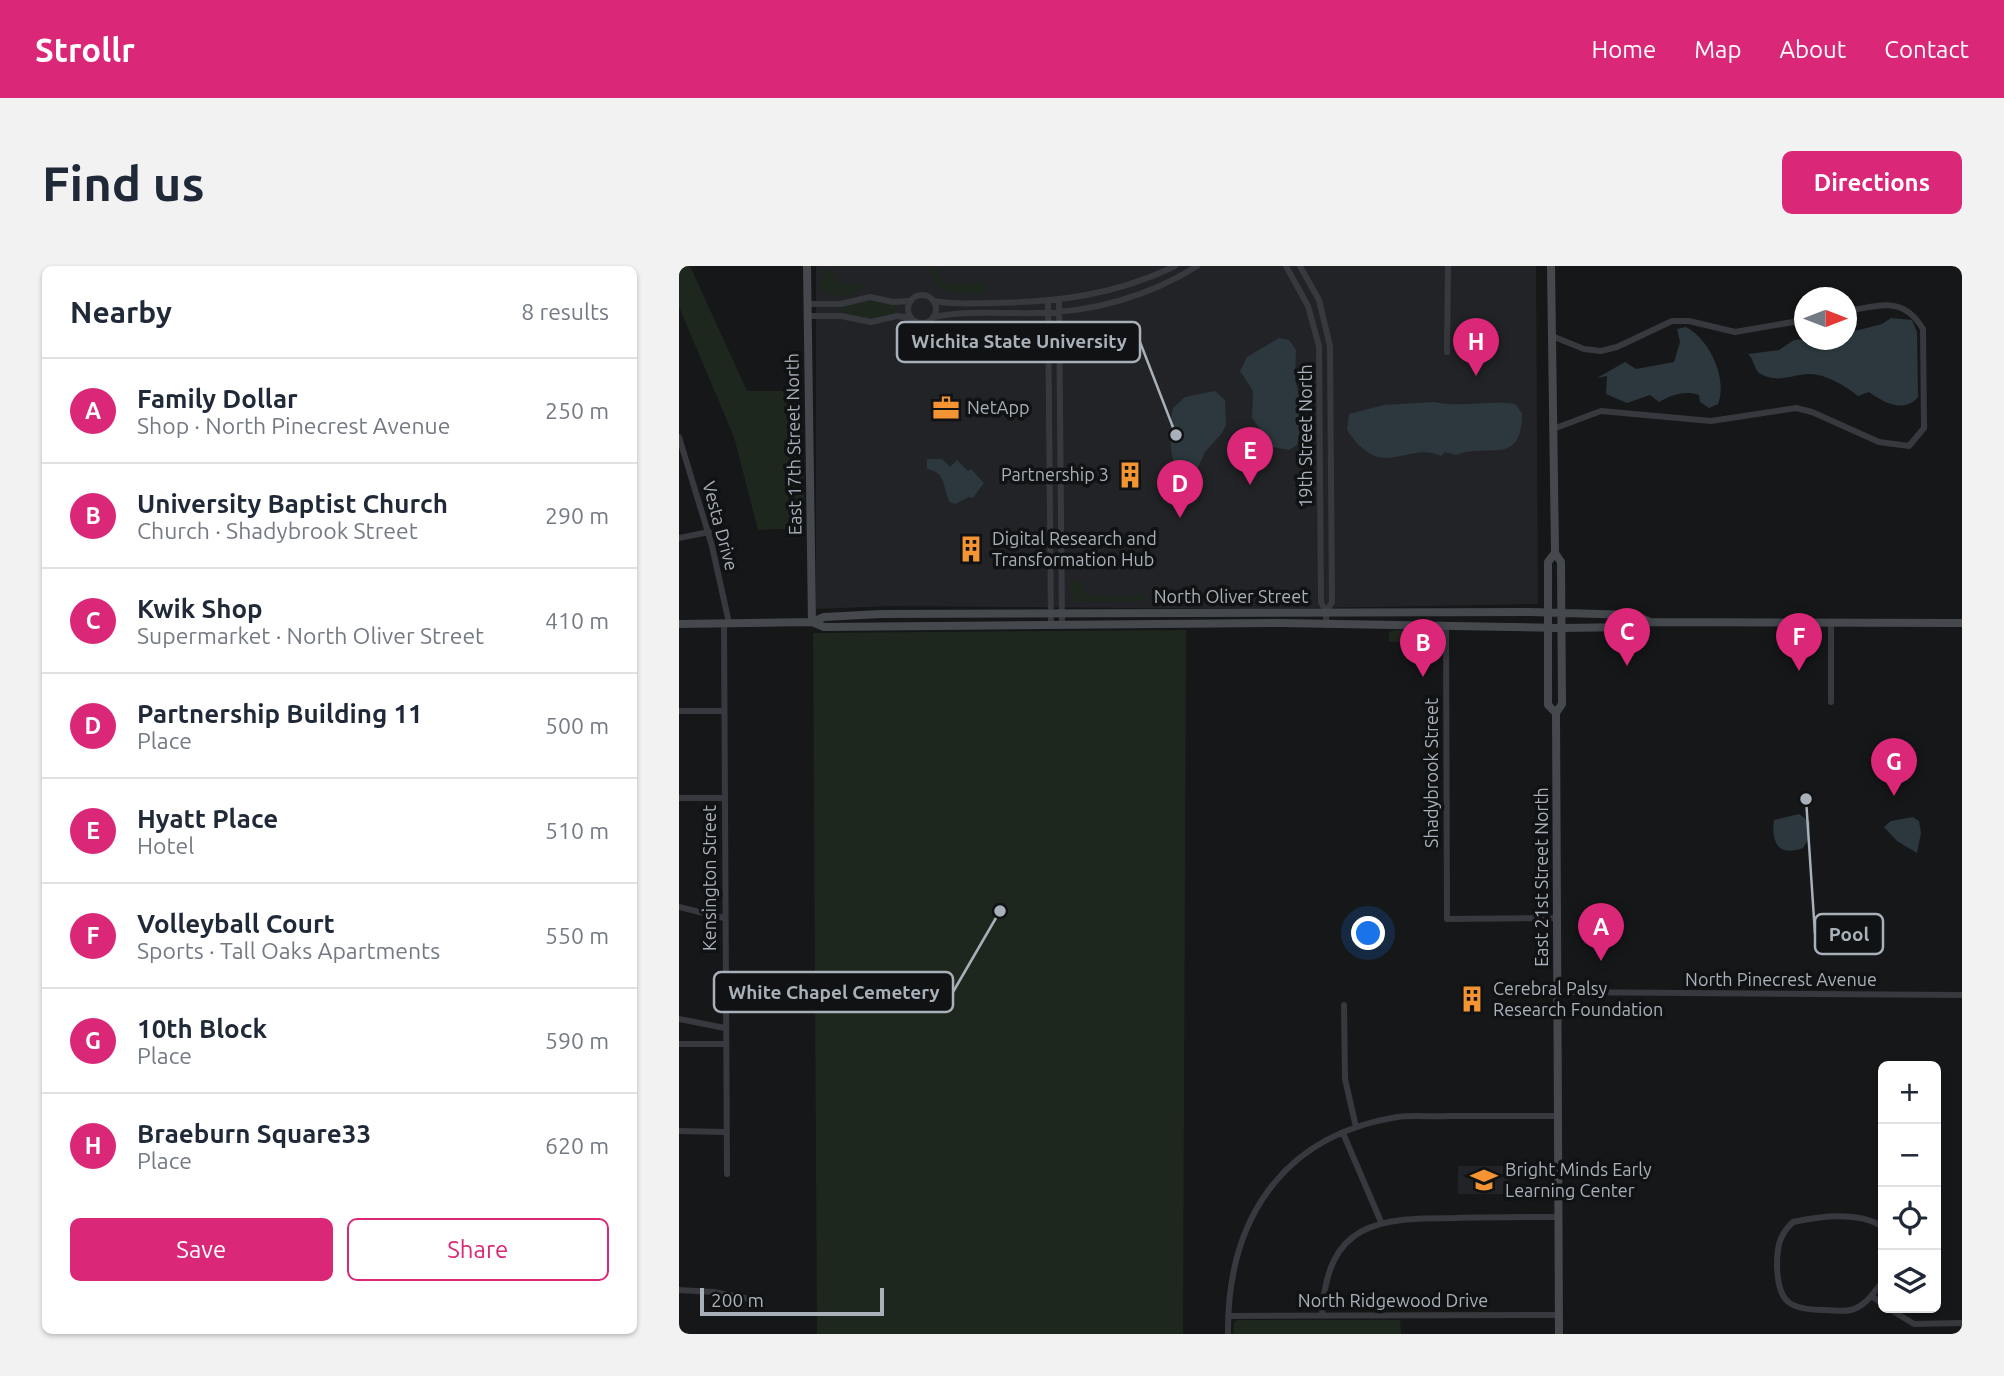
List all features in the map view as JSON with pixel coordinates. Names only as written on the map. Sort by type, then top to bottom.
[{"type":"main road","name":"East 17th Street North","points":[[807,266],[811,622]]},
{"type":"main road","name":"East 21st Street North","points":[[1551,266],[1555,553],[1562,562],[1562,704],[1556,713],[1559,1334]]},
{"type":"main road","name":"East 21st Street North","points":[[1555,553],[1548,562],[1548,705],[1556,713]]},
{"type":"main road","name":"North Oliver Street","points":[[811,622],[824,617],[881,614],[1327,612],[1634,615],[1650,622]]},
{"type":"main road","name":"North Oliver Street","points":[[679,624],[811,622],[824,626],[1326,625],[1562,628],[1634,627],[1650,622],[1962,623]]},
{"type":"street","points":[[808,304],[841,304],[870,297],[909,302],[922,294],[934,301],[1059,300],[1119,289],[1175,266]]},
{"type":"street","points":[[808,316],[841,316],[871,322],[897,316],[922,323],[934,317],[1061,312],[1100,306],[1137,295],[1197,266]]},
{"type":"street","name":"19th Street North","points":[[1286,266],[1308,306],[1319,346],[1321,602],[1327,612]]},
{"type":"street","name":"19th Street North","points":[[1300,266],[1318,300],[1329,346],[1332,602],[1327,612],[1326,625]]},
{"type":"street","points":[[1447,352],[1448,266]]},
{"type":"street","points":[[1059,300],[1062,625]]},
{"type":"street","points":[[934,301],[934,317]]},
{"type":"street","points":[[1048,301],[1051,625]]},
{"type":"street","points":[[909,302],[911,318]]},
{"type":"street","points":[[1553,429],[1601,411],[1711,421],[1796,408],[1812,412],[1879,442],[1903,447],[1915,443],[1924,428],[1923,329],[1915,316],[1901,306],[1886,304],[1857,309]]},
{"type":"street","points":[[1552,336],[1584,349],[1601,351],[1618,347],[1672,321],[1689,321],[1735,332],[1794,322]]},
{"type":"street","name":"Vesta Drive","points":[[679,437],[682,456],[709,532],[727,623]]},
{"type":"street","points":[[679,538],[709,532]]},
{"type":"street","points":[[1831,622],[1831,702]]},
{"type":"street","name":"Kensington Street","points":[[727,623],[723,711],[727,1174]]},
{"type":"street","name":"Shadybrook Street","points":[[1445,626],[1447,919],[1559,918]]},
{"type":"street","points":[[679,711],[723,711]]},
{"type":"street","points":[[679,798],[724,798]]},
{"type":"street","points":[[679,907],[724,918]]},
{"type":"street","name":"North Pinecrest Avenue","points":[[1558,992],[1962,995]]},
{"type":"street","points":[[1344,1005],[1345,1079],[1356,1127]]},
{"type":"street","points":[[679,1019],[725,1028]]},
{"type":"street","points":[[679,1044],[725,1044]]},
{"type":"street","points":[[1228,1334],[1234,1261],[1248,1222],[1270,1186],[1322,1140],[1356,1127],[1399,1117],[1557,1116]]},
{"type":"street","points":[[679,1131],[725,1132]]},
{"type":"street","points":[[1343,1133],[1381,1222]]},
{"type":"street","points":[[1322,1315],[1323,1291],[1332,1262],[1353,1237],[1381,1222],[1414,1218],[1558,1217]]},
{"type":"street","points":[[1878,1224],[1873,1220],[1836,1217],[1793,1222],[1779,1240],[1778,1285],[1783,1297],[1793,1306],[1813,1310],[1851,1310],[1873,1297],[1878,1289]]},
{"type":"street","points":[[679,1290],[713,1292],[760,1301]]},
{"type":"street","points":[[1873,1297],[1878,1300]]},
{"type":"street","points":[[1896,1313],[1915,1324],[1962,1323]]},
{"type":"street","name":"North Ridgewood Drive","points":[[1228,1317],[1558,1315]]},
{"type":"shaded area","points":[[679,266],[690,266],[747,391],[802,391],[804,528],[758,530],[734,437],[679,307]]},
{"type":"shaded area","points":[[816,266],[1536,266],[1538,604],[1250,609],[890,606],[816,609]]},
{"type":"shaded area","points":[[929,266],[936,269],[944,284],[987,283],[988,292],[960,293],[943,288],[932,276]]},
{"type":"shaded area","points":[[826,270],[830,270],[839,284],[865,284],[866,287],[841,297],[823,293],[819,282]]},
{"type":"shaded area","points":[[870,300],[896,305],[896,313],[866,319],[842,313],[842,307]]},
{"type":"shaded area","points":[[1891,318],[1912,320],[1917,332],[1918,397],[1906,405],[1893,405],[1869,392],[1858,396],[1835,381],[1814,374],[1772,378],[1757,371],[1748,354],[1779,350],[1794,340],[1794,350],[1857,350],[1857,330],[1882,324]]},
{"type":"shaded area","points":[[1686,327],[1702,340],[1714,360],[1720,383],[1718,404],[1709,408],[1700,402],[1699,395],[1689,393],[1673,395],[1659,402],[1650,395],[1627,403],[1606,394],[1607,376],[1597,378],[1625,362],[1636,369],[1674,362],[1680,342],[1677,329]]},
{"type":"shaded area","points":[[1279,338],[1289,340],[1296,350],[1295,379],[1303,413],[1297,445],[1289,450],[1272,447],[1252,418],[1253,391],[1240,371],[1247,357]]},
{"type":"shaded area","points":[[1215,391],[1225,400],[1226,425],[1205,452],[1196,472],[1182,476],[1177,471],[1172,454],[1170,434],[1173,408],[1185,397]]},
{"type":"shaded area","points":[[1434,402],[1515,404],[1522,413],[1516,441],[1501,450],[1456,455],[1445,452],[1441,456],[1417,453],[1383,458],[1372,455],[1360,446],[1347,430],[1349,414],[1384,405]]},
{"type":"shaded area","points":[[927,459],[942,459],[950,467],[957,460],[968,471],[971,469],[984,483],[973,498],[969,497],[955,504],[950,502],[941,477],[927,469]]},
{"type":"shaded area","points":[[1069,581],[1080,581],[1084,593],[1091,596],[1144,596],[1147,601],[1072,602]]},
{"type":"shaded area","points":[[1186,630],[1183,1334],[817,1334],[813,633]]},
{"type":"shaded area","points":[[1389,632],[1434,632],[1441,641],[1389,642]]},
{"type":"shaded area","points":[[1799,814],[1810,822],[1809,838],[1803,848],[1787,851],[1782,849],[1775,841],[1774,820]]},
{"type":"shaded area","points":[[1913,817],[1919,821],[1921,833],[1917,853],[1897,841],[1884,827],[1891,821]]},
{"type":"shaded area","name":"Bright Minds Early Learning Center","points":[[1458,1166],[1509,1166],[1510,1194],[1458,1194]]},
{"type":"shaded area","points":[[1400,1320],[1401,1334],[1233,1334],[1234,1322]]},
{"type":"place","name":"Braeburn Square33","points":[[1476,376]]},
{"type":"place","name":"NetApp","points":[[946,408]]},
{"type":"place","name":"Wichita State University","points":[[1176,435]]},
{"type":"place","name":"Partnership 3","points":[[1130,475]]},
{"type":"place","name":"Hyatt Place","points":[[1250,485]]},
{"type":"place","name":"Partnership Building 11","points":[[1180,518]]},
{"type":"place","name":"Digital Research and Transformation Hub","points":[[971,549]]},
{"type":"place","name":"Kwik Shop","points":[[1627,666]]},
{"type":"place","name":"Volleyball Court","points":[[1799,671]]},
{"type":"place","name":"University Baptist Church","points":[[1423,677]]},
{"type":"place","name":"10th Block","points":[[1894,796]]},
{"type":"place","name":"Pool","points":[[1806,799]]},
{"type":"place","name":"White Chapel Cemetery","points":[[1000,911]]},
{"type":"place","name":"Family Dollar","points":[[1601,961]]},
{"type":"place","name":"Cerebral Palsy Research Foundation","points":[[1472,999]]},
{"type":"place","name":"Bright Minds Early Learning Center","points":[[1484,1180]]}]
